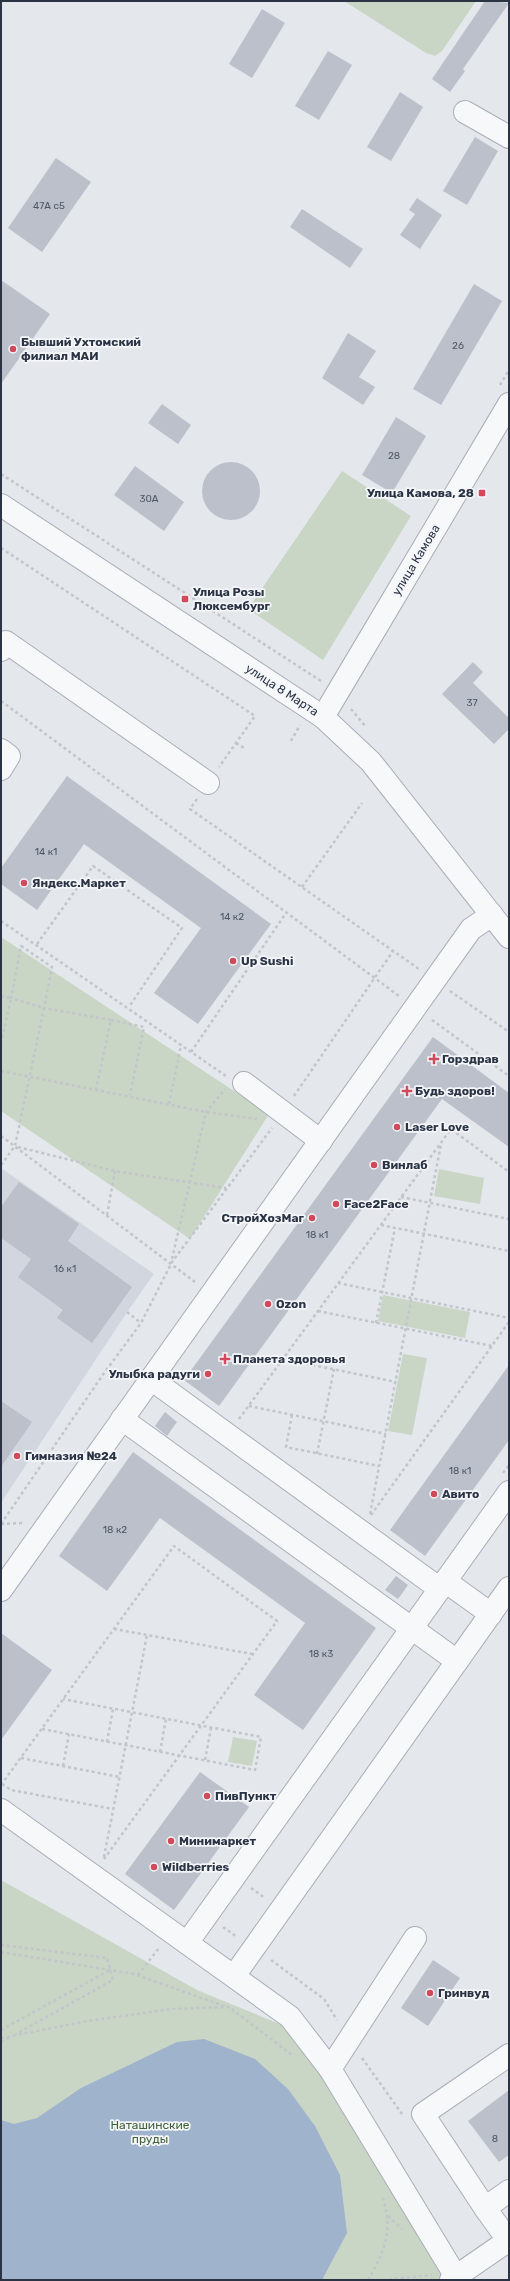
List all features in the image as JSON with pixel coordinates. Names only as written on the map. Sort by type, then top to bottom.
[{"type":"street","points":[[465,112],[509,137]]},
{"type":"street","name":"улица Камова","points":[[323,717],[509,404]]},
{"type":"street","name":"улица 8 Марта","points":[[1,505],[323,717],[371,762],[509,937]]},
{"type":"street","points":[[1,650],[6,642],[208,783]]},
{"type":"street","points":[[1,750],[9,756],[1,769]]},
{"type":"street","points":[[1,1590],[471,929],[492,915]]},
{"type":"street","points":[[235,1083],[279,1117],[321,1141]]},
{"type":"street","points":[[151,1379],[443,1585],[491,1614]]},
{"type":"street","points":[[122,1419],[457,1661]]},
{"type":"street","points":[[180,1937],[412,1628],[509,1492]]},
{"type":"street","points":[[234,1976],[509,1588]]},
{"type":"street","points":[[1,1810],[290,2017],[330,2070],[450,2278],[509,2240],[485,2208],[422,2114],[509,2055]]},
{"type":"street","points":[[330,2070],[415,1938]]},
{"type":"street","points":[[485,2208],[509,2191]]},
{"type":"path","points":[[1,474],[337,692]]},
{"type":"path","points":[[1,548],[255,716],[190,808],[509,1032]]},
{"type":"path","points":[[1,701],[374,978],[509,1076]]},
{"type":"path","points":[[236,743],[244,748]]},
{"type":"path","points":[[302,887],[362,803]]},
{"type":"path","points":[[37,944],[93,866],[182,928],[129,1007]]},
{"type":"path","points":[[191,1052],[286,913]]},
{"type":"path","points":[[1,921],[129,1007],[235,1083],[206,1112],[172,1262]]},
{"type":"path","points":[[1,1044],[20,946],[52,967],[15,1146],[1,1165]]},
{"type":"path","points":[[1,1524],[141,1323],[172,1262],[279,1117],[393,951]]},
{"type":"path","points":[[1,996],[44,1008],[144,1027],[130,1095]]},
{"type":"path","points":[[96,1089],[112,1020]]},
{"type":"path","points":[[169,1104],[181,1045]]},
{"type":"path","points":[[1,1071],[130,1095],[206,1112],[279,1117]]},
{"type":"path","points":[[238,1420],[450,1129],[509,1172]]},
{"type":"path","points":[[1,1136],[172,1262],[197,1283]]},
{"type":"path","points":[[442,1141],[370,1516],[509,1322]]},
{"type":"path","points":[[15,1146],[115,1171],[189,1184],[227,1188]]},
{"type":"path","points":[[107,1215],[115,1171]]},
{"type":"path","points":[[401,1197],[509,1219]]},
{"type":"path","points":[[380,1225],[509,1251]]},
{"type":"path","points":[[376,1323],[395,1228]]},
{"type":"path","points":[[338,1283],[509,1318]]},
{"type":"path","points":[[318,1311],[492,1346]]},
{"type":"path","points":[[127,1312],[141,1323]]},
{"type":"path","points":[[283,1359],[396,1382]]},
{"type":"path","points":[[317,1454],[334,1370]]},
{"type":"path","points":[[249,1406],[386,1434]]},
{"type":"path","points":[[292,1415],[286,1447],[379,1466]]},
{"type":"path","points":[[113,1809],[11,1790],[1,1785],[174,1546],[277,1621],[104,1860],[147,1635]]},
{"type":"path","points":[[114,1629],[252,1654]]},
{"type":"path","points":[[42,1729],[255,1770],[261,1738],[63,1700]]},
{"type":"path","points":[[107,1742],[113,1709]]},
{"type":"path","points":[[160,1752],[166,1719]]},
{"type":"path","points":[[205,1760],[211,1728]]},
{"type":"path","points":[[63,1766],[69,1734]]},
{"type":"path","points":[[21,1758],[120,1777]]},
{"type":"path","points":[[138,1975],[180,1937]]},
{"type":"path","points":[[1,1945],[106,1958],[113,1980],[1,2042]]},
{"type":"path","points":[[1,1952],[138,1975],[229,2007],[294,2057]]},
{"type":"path","points":[[1,2030],[110,1970]]},
{"type":"path","points":[[1,2038],[88,2021],[171,2009],[229,2007]]},
{"type":"path","points":[[368,2280],[384,2252],[388,2216],[382,2196]]},
{"type":"path","points":[[383,2280],[450,2278]]},
{"type":"shaded area","points":[[1,1168],[154,1274],[127,1312],[1,1503]]},
{"type":"green space","points":[[344,1],[476,1],[442,51],[435,56],[426,53]]},
{"type":"green space","points":[[342,471],[411,516],[323,660],[248,609]]},
{"type":"green space","points":[[1,937],[269,1114],[190,1239],[1,1111]]},
{"type":"green space","points":[[439,1169],[484,1178],[480,1204],[434,1196]]},
{"type":"green space","points":[[383,1295],[470,1312],[465,1338],[378,1321]]},
{"type":"green space","points":[[403,1354],[427,1358],[412,1435],[388,1431]]},
{"type":"green space","points":[[233,1737],[257,1741],[252,1766],[228,1762]]},
{"type":"green space","name":"Наташинские пруды","points":[[1,1880],[197,1990],[294,2030],[448,2274],[439,2280],[1,2280]]},
{"type":"water","name":"Наташинские пруды","points":[[204,2039],[255,2059],[288,2089],[315,2126],[340,2175],[347,2233],[322,2280],[1,2280],[1,2120],[14,2124],[37,2118],[81,2088],[177,2042]]},
{"type":"building","points":[[485,1],[509,3],[463,69],[465,71],[450,92],[432,79]]},
{"type":"building","points":[[262,9],[285,23],[252,78],[229,64]]},
{"type":"building","points":[[328,51],[352,65],[319,120],[295,106]]},
{"type":"building","points":[[400,92],[423,107],[391,161],[367,147]]},
{"type":"building","points":[[475,137],[498,151],[467,205],[443,191]]},
{"type":"building","points":[[56,158],[91,182],[42,252],[8,228]]},
{"type":"building","points":[[417,198],[442,215],[420,249],[400,235],[415,214],[409,210]]},
{"type":"building","points":[[302,209],[363,249],[350,268],[290,227]]},
{"type":"building","name":"Бывший Ухтомский филиал МАИ","points":[[1,280],[50,314],[1,384]]},
{"type":"building","points":[[474,284],[502,301],[441,405],[413,389]]},
{"type":"building","points":[[348,333],[376,351],[359,377],[375,387],[363,405],[322,378]]},
{"type":"building","points":[[162,404],[191,425],[178,444],[148,423]]},
{"type":"building","points":[[396,417],[426,436],[392,493],[362,475]]},
{"type":"building","points":[[231,462],[242,464],[255,475],[258,480],[260,491],[258,502],[247,515],[242,518],[231,520],[220,518],[207,507],[204,502],[202,491],[204,480],[215,467],[220,464]]},
{"type":"building","points":[[135,466],[184,502],[164,531],[114,495]]},
{"type":"building","points":[[473,662],[483,672],[473,683],[509,718],[509,729],[494,744],[442,694]]},
{"type":"building","points":[[67,776],[271,924],[198,1024],[154,993],[201,928],[84,844],[37,910],[1,884],[1,868]]},
{"type":"building","points":[[433,1037],[509,1093],[509,1147],[442,1099],[219,1406],[184,1380]]},
{"type":"building","points":[[19,1182],[79,1224],[68,1241],[132,1287],[92,1343],[57,1318],[63,1310],[18,1277],[31,1259],[1,1238],[1,1207]]},
{"type":"building","points":[[509,1365],[509,1440],[425,1556],[390,1530]]},
{"type":"building","points":[[1,1401],[32,1422],[1,1467]]},
{"type":"building","points":[[165,1412],[177,1422],[167,1436],[155,1426]]},
{"type":"building","points":[[133,1452],[376,1628],[303,1730],[254,1695],[305,1623],[160,1518],[107,1591],[59,1556]]},
{"type":"building","points":[[396,1576],[408,1585],[398,1599],[385,1590]]},
{"type":"building","points":[[1,1633],[52,1670],[1,1740]]},
{"type":"building","points":[[200,1772],[249,1807],[174,1910],[125,1874]]},
{"type":"building","points":[[433,1960],[460,1978],[428,2026],[401,2008]]},
{"type":"building","points":[[509,2090],[509,2155],[499,2162],[468,2121]]},
{"type":"place","name":"Бывший Ухтомский филиал МАИ","points":[[13,349]]},
{"type":"place","name":"Улица Камова, 28","points":[[482,493]]},
{"type":"place","name":"Улица Розы Люксембург","points":[[185,599]]},
{"type":"place","name":"Яндекс.Маркет","points":[[24,883]]},
{"type":"place","name":"Up Sushi","points":[[233,961]]},
{"type":"place","name":"Горздрав","points":[[434,1059]]},
{"type":"place","name":"Будь здоров!","points":[[407,1091]]},
{"type":"place","name":"Laser Love","points":[[397,1127]]},
{"type":"place","name":"Винлаб","points":[[374,1165]]},
{"type":"place","name":"Face2Face","points":[[336,1204]]},
{"type":"place","name":"СтройХозМаг","points":[[312,1218]]},
{"type":"place","name":"Ozon","points":[[268,1304]]},
{"type":"place","name":"Планета здоровья","points":[[225,1359]]},
{"type":"place","name":"Улыбка радуги","points":[[208,1374]]},
{"type":"place","name":"Гимназия №24","points":[[17,1456]]},
{"type":"place","name":"Авито","points":[[434,1494]]},
{"type":"place","name":"ПивПункт","points":[[207,1796]]},
{"type":"place","name":"Минимаркет","points":[[171,1841]]},
{"type":"place","name":"Wildberries","points":[[154,1867]]},
{"type":"place","name":"Гринвуд","points":[[430,1993]]}]
